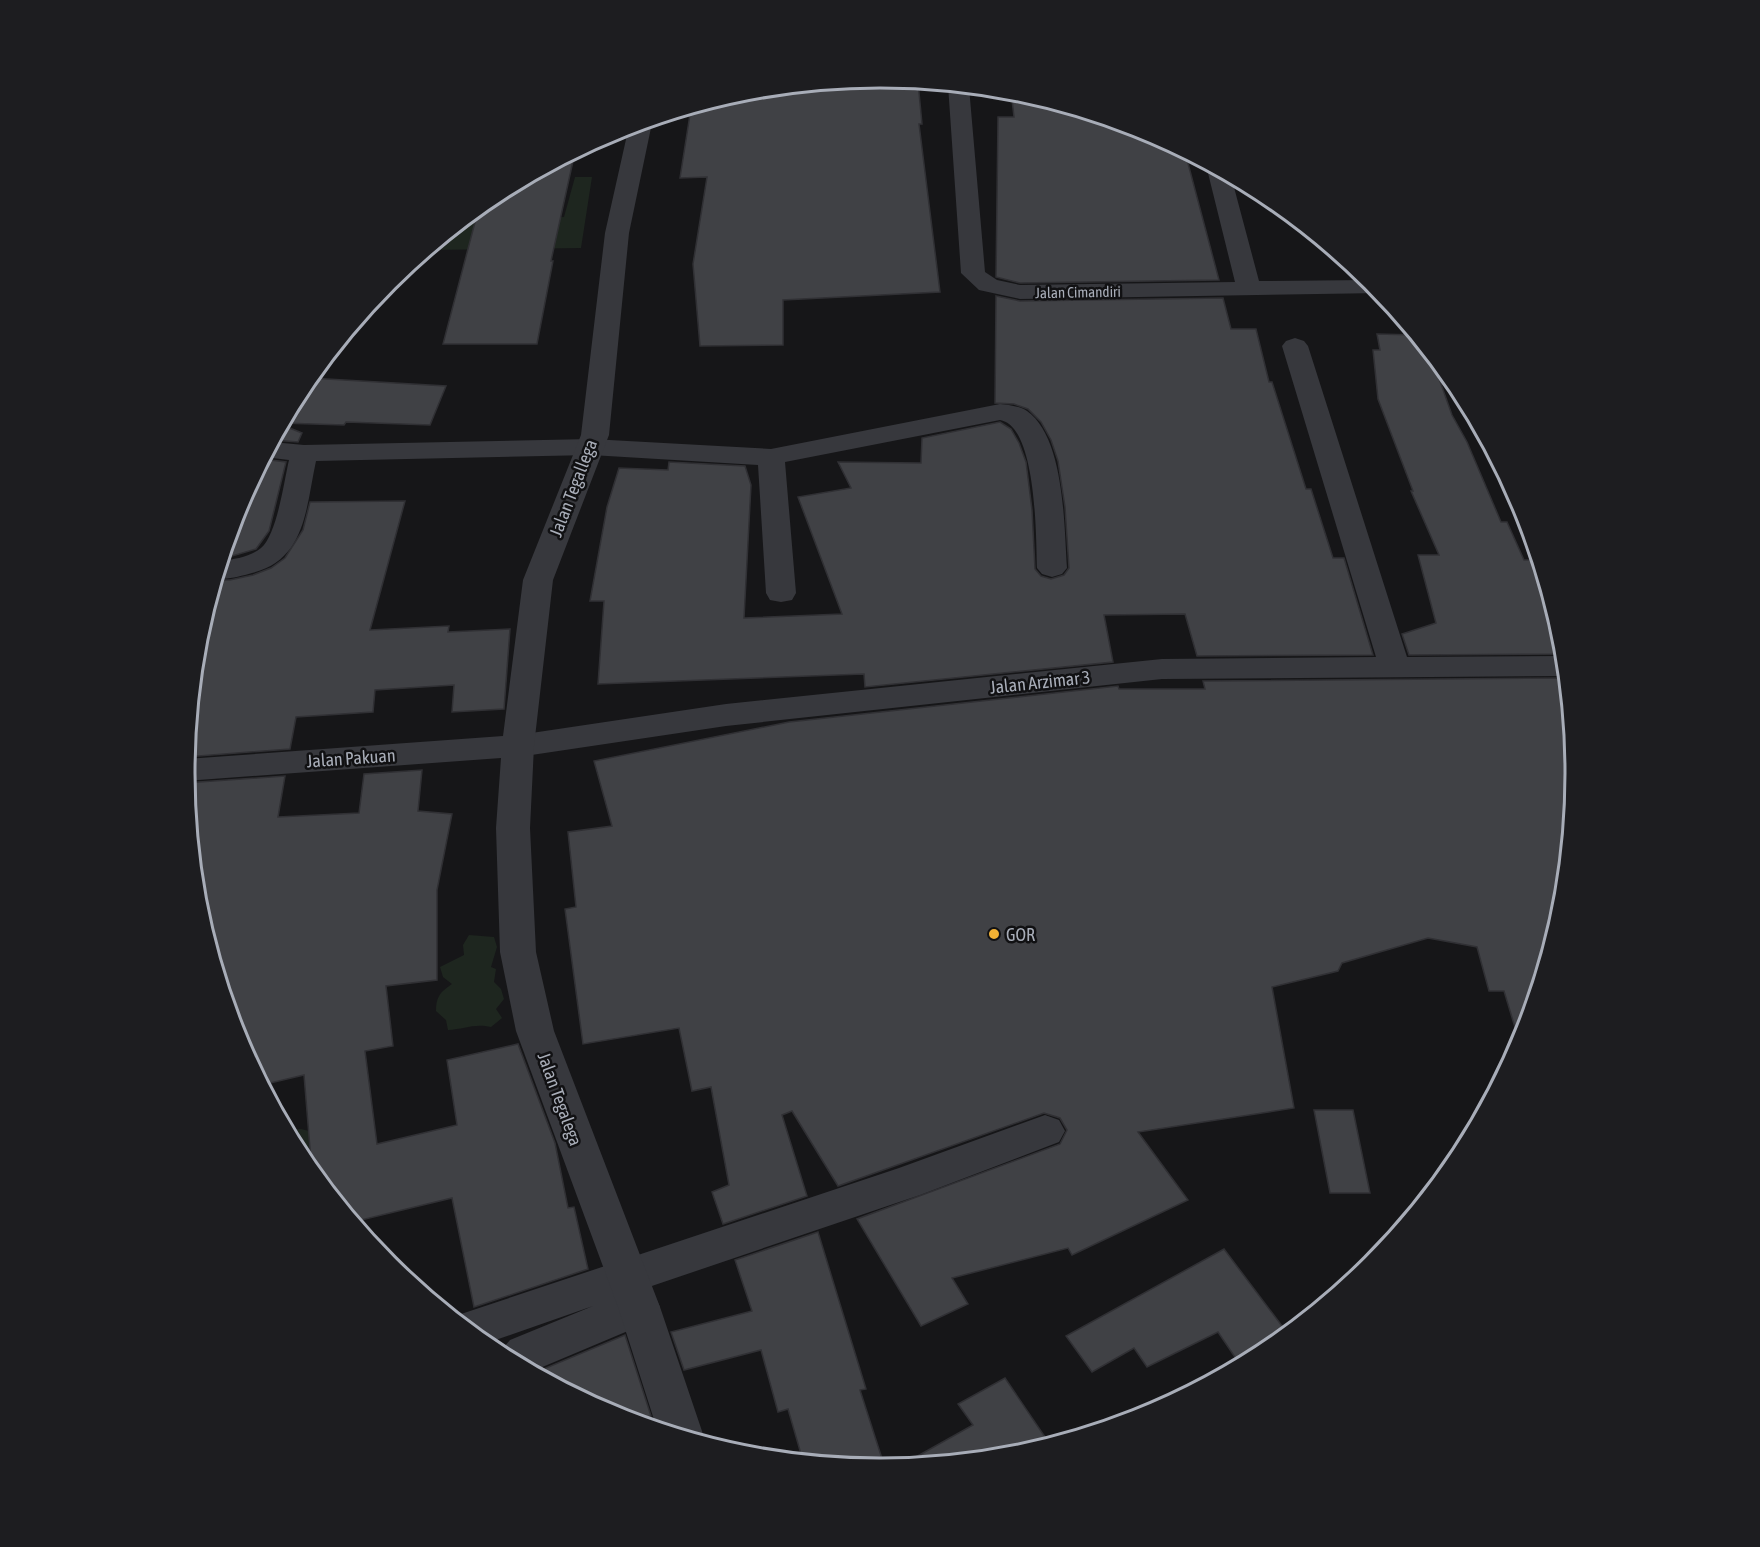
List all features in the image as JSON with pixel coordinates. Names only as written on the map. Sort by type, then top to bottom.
[{"type":"street","name":"Jalan Cimandiri","points":[[959,93],[973,273],[979,282],[997,289],[1020,292],[1362,287]]},
{"type":"street","name":"Jalan Tegallega","points":[[518,746],[538,580],[593,441],[600,397],[617,233],[639,133]]},
{"type":"street","points":[[1221,179],[1249,288]]},
{"type":"street","points":[[1295,346],[1395,668]]},
{"type":"street","points":[[277,451],[304,453],[593,441],[771,457],[1000,412],[1017,417],[1038,446],[1049,518],[1052,568]]},
{"type":"street","points":[[226,568],[258,562],[274,552],[282,539],[304,453]]},
{"type":"street","points":[[771,457],[781,592]]},
{"type":"street","name":"Jalan Arzimar 3","points":[[518,746],[726,716],[1162,669],[1556,666]]},
{"type":"street","name":"Jalan Pakuan","points":[[195,769],[518,746]]},
{"type":"street","name":"Jalan Tegalega","points":[[518,746],[513,828],[518,952],[535,1031],[632,1291],[679,1428]]},
{"type":"street","points":[[478,1328],[632,1291],[1045,1131]]},
{"type":"street","points":[[521,1357],[632,1291]]},
{"type":"shaded area","points":[[575,177],[592,177],[581,248],[438,250],[479,219],[564,217]]},
{"type":"shaded area","points":[[469,935],[494,937],[497,947],[491,967],[496,969],[494,982],[501,989],[504,999],[496,1009],[502,1018],[491,1027],[475,1026],[448,1030],[446,1020],[436,1011],[436,1006],[440,995],[452,984],[443,977],[440,967],[464,955],[463,945]]},
{"type":"shaded area","points":[[295,1129],[313,1132],[310,1155],[310,1154]]},
{"type":"building","points":[[880,88],[919,90],[922,124],[919,124],[940,292],[783,300],[783,345],[700,346],[693,264],[707,177],[680,178],[690,116],[791,94]]},
{"type":"building","points":[[1012,102],[1057,112],[1100,125],[1188,161],[1219,280],[1020,283],[996,277],[998,117],[1014,117]]},
{"type":"building","points":[[573,161],[551,261],[553,261],[537,344],[443,344],[475,221],[538,180]]},
{"type":"building","points":[[996,296],[1020,301],[1223,298],[1231,329],[1256,329],[1269,382],[1272,382],[1306,489],[1311,489],[1333,558],[1344,558],[1373,655],[1197,656],[1185,614],[1104,615],[1113,662],[865,687],[864,674],[598,684],[604,601],[590,601],[607,507],[619,468],[668,470],[669,462],[745,466],[751,485],[744,618],[842,614],[798,497],[851,488],[838,462],[921,463],[922,438],[1000,422],[1011,429],[1026,462],[1032,510],[1035,569],[1041,576],[1051,579],[1064,575],[1069,568],[1065,507],[1058,461],[1051,440],[1041,422],[1028,409],[1014,404],[995,403]]},
{"type":"building","points":[[1377,334],[1405,335],[1439,378],[1452,415],[1467,442],[1501,522],[1507,522],[1524,560],[1531,560],[1542,596],[1554,654],[1409,655],[1402,634],[1436,623],[1418,555],[1439,555],[1411,491],[1413,491],[1378,399],[1373,350],[1380,350]]},
{"type":"building","points":[[320,379],[446,386],[430,425],[346,422],[344,425],[292,423]]},
{"type":"building","points":[[289,428],[302,433],[298,442],[282,441]]},
{"type":"building","points":[[272,460],[286,462],[269,531],[256,549],[230,557],[247,511]]},
{"type":"building","points":[[405,501],[370,630],[449,626],[448,632],[510,629],[504,709],[452,712],[454,685],[375,690],[373,712],[296,717],[290,749],[195,756],[201,684],[208,640],[223,580],[253,575],[271,568],[285,558],[303,530],[310,502]]},
{"type":"building","points":[[1558,678],[1564,729],[1565,774],[1564,818],[1559,863],[1542,951],[1516,1029],[1504,991],[1489,991],[1477,947],[1428,938],[1342,963],[1338,971],[1272,987],[1294,1108],[1138,1132],[1188,1200],[1072,1255],[1068,1248],[952,1278],[968,1304],[921,1326],[857,1219],[1060,1144],[1067,1130],[1060,1118],[1044,1113],[838,1186],[792,1111],[782,1115],[807,1196],[723,1224],[712,1192],[729,1185],[711,1087],[692,1091],[679,1028],[583,1044],[565,909],[576,907],[568,832],[612,826],[594,761],[789,722],[1118,686],[1119,689],[1205,689],[1203,681]]},
{"type":"building","points":[[422,770],[418,811],[452,814],[437,890],[437,980],[386,986],[393,1046],[365,1051],[377,1144],[457,1125],[447,1060],[518,1044],[555,1143],[568,1208],[574,1207],[588,1269],[474,1307],[452,1198],[361,1220],[311,1155],[304,1075],[270,1083],[247,1036],[231,994],[208,907],[196,818],[195,782],[285,776],[278,817],[359,813],[364,774]]},
{"type":"building","points":[[1314,1110],[1353,1110],[1370,1193],[1330,1193]]},
{"type":"building","points":[[818,1232],[866,1389],[860,1390],[882,1458],[801,1454],[788,1409],[778,1412],[761,1350],[684,1370],[671,1332],[752,1311],[735,1260]]},
{"type":"building","points":[[1224,1249],[1283,1327],[1236,1358],[1218,1332],[1147,1367],[1134,1348],[1092,1372],[1066,1336]]},
{"type":"building","points":[[625,1335],[651,1416],[647,1417],[618,1406],[542,1370]]},
{"type":"building","points":[[1005,1378],[1045,1437],[969,1453],[915,1457],[973,1425],[958,1404]]},
{"type":"place","name":"GOR","points":[[994,934]]}]
